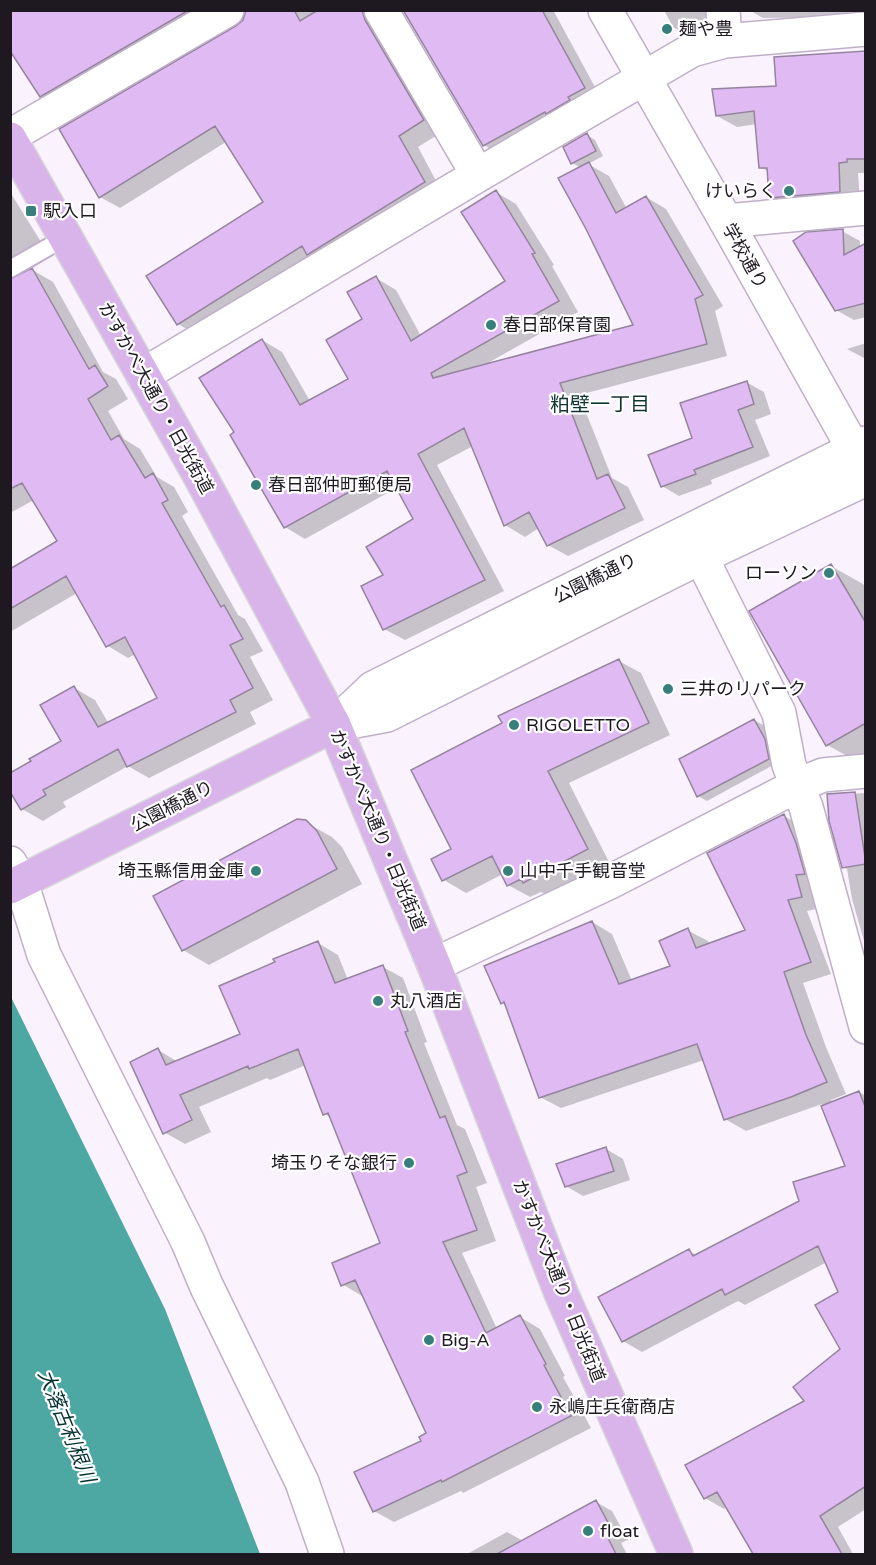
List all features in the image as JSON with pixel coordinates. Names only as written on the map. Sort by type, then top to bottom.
[{"type":"main road","name":"かすかべ大通り・日光街道","points":[[10,137],[200,476],[334,725],[434,965],[561,1293],[676,1554]]},
{"type":"main road","name":"公園橋通り","points":[[14,877],[334,725]]},
{"type":"street","points":[[10,137],[227,10]]},
{"type":"street","points":[[381,10],[478,175]]},
{"type":"street","name":"学校通り","points":[[605,10],[861,455]]},
{"type":"street","points":[[143,375],[692,50],[724,26],[866,29]]},
{"type":"street","points":[[726,221],[866,208]]},
{"type":"street","name":"公園橋通り","points":[[334,725],[373,688],[861,455]]},
{"type":"street","name":"公園橋通り","points":[[334,725],[387,715],[701,557],[866,479]]},
{"type":"street","points":[[701,557],[779,712],[789,765],[806,807],[866,1027]]},
{"type":"street","points":[[434,965],[610,882],[798,785],[824,775],[866,771]]},
{"type":"street","points":[[14,877],[44,955],[188,1242],[206,1285],[302,1482],[327,1554]]},
{"type":"lane","points":[[10,269],[66,237]]},
{"type":"water","name":"大落古利根川","points":[[10,995],[165,1309],[260,1554],[11,1554]]},
{"type":"building","points":[[10,10],[189,10],[40,97],[10,51]]},
{"type":"building","points":[[246,10],[294,10],[300,21],[318,10],[362,10],[365,20],[424,120],[399,136],[425,182],[307,255],[302,246],[177,325],[146,276],[263,202],[215,126],[99,198],[59,129],[236,26],[243,20]]},
{"type":"building","points":[[403,10],[542,10],[585,88],[568,97],[570,100],[546,114],[545,112],[483,146]]},
{"type":"building","points":[[866,51],[866,159],[847,159],[847,162],[839,163],[840,192],[769,198],[767,168],[759,168],[754,111],[716,116],[712,89],[776,86],[774,57]]},
{"type":"building","points":[[587,133],[596,151],[571,164],[563,147]]},
{"type":"building","points":[[589,162],[616,213],[646,196],[703,295],[695,299],[707,344],[560,383],[597,479],[608,474],[625,508],[547,546],[529,512],[504,526],[464,428],[418,454],[485,580],[383,630],[361,586],[383,575],[366,547],[413,519],[387,471],[284,528],[230,435],[234,432],[199,378],[262,339],[300,405],[348,379],[326,340],[362,319],[347,292],[376,276],[411,341],[505,281],[461,212],[496,190],[535,253],[532,254],[559,301],[431,373],[433,378],[633,325],[558,178]]},
{"type":"building","points":[[843,229],[844,255],[866,243],[866,303],[835,311],[793,241],[806,232]]},
{"type":"building","points":[[32,268],[89,369],[95,365],[108,386],[88,399],[111,440],[119,435],[145,478],[153,473],[168,500],[162,503],[221,607],[224,605],[243,639],[230,645],[253,688],[230,700],[236,712],[127,767],[118,749],[43,790],[46,795],[21,810],[10,792],[10,773],[61,741],[40,705],[74,686],[98,727],[157,698],[125,637],[106,647],[66,576],[10,609],[10,569],[57,541],[22,483],[10,489],[10,279]]},
{"type":"building","points":[[747,381],[754,404],[738,410],[753,447],[694,470],[696,474],[661,487],[648,455],[692,438],[680,403]]},
{"type":"building","points":[[831,564],[866,623],[866,723],[826,746],[749,611]]},
{"type":"building","points":[[619,659],[649,723],[548,771],[588,849],[523,883],[521,879],[507,886],[492,856],[442,881],[431,859],[451,849],[411,770],[502,723],[498,716]]},
{"type":"building","points":[[754,719],[765,739],[769,759],[697,797],[679,759]]},
{"type":"building","points":[[855,792],[866,864],[842,868],[829,821],[827,794]]},
{"type":"building","points":[[784,814],[805,874],[796,875],[802,897],[788,900],[811,962],[784,972],[806,1035],[827,1082],[724,1120],[697,1044],[539,1098],[504,1002],[501,1004],[484,966],[592,921],[619,984],[670,966],[659,941],[688,928],[696,948],[745,930],[707,853]]},
{"type":"building","points":[[297,819],[306,820],[317,831],[337,869],[182,951],[153,896]]},
{"type":"building","points":[[318,941],[335,983],[383,965],[408,1031],[405,1032],[440,1118],[445,1116],[467,1172],[457,1176],[477,1230],[443,1242],[486,1333],[520,1315],[571,1416],[442,1482],[441,1480],[373,1512],[354,1472],[421,1441],[419,1437],[426,1433],[355,1280],[341,1286],[332,1263],[380,1243],[328,1113],[323,1115],[298,1049],[249,1069],[248,1066],[180,1095],[192,1120],[163,1134],[130,1062],[158,1048],[166,1065],[240,1034],[219,986],[275,962],[273,959]]},
{"type":"building","points":[[859,1091],[866,1109],[866,1486],[820,1516],[842,1554],[753,1554],[717,1492],[704,1499],[685,1465],[804,1401],[793,1387],[840,1349],[815,1305],[838,1292],[818,1246],[725,1295],[722,1289],[622,1342],[598,1297],[689,1249],[693,1256],[799,1201],[793,1182],[845,1166],[821,1106]]},
{"type":"building","points":[[606,1147],[614,1171],[565,1187],[556,1164]]},
{"type":"building","points":[[596,1500],[612,1530],[606,1534],[616,1554],[497,1554]]},
{"type":"place","name":"麺や豊","points":[[667,29]]},
{"type":"place","name":"けいらく","points":[[789,191]]},
{"type":"place","name":"駅入口","points":[[31,211]]},
{"type":"place","name":"春日部保育園","points":[[491,325]]},
{"type":"place","name":"春日部仲町郵便局","points":[[256,485]]},
{"type":"place","name":"ローソン","points":[[829,573]]},
{"type":"place","name":"三井のリパーク","points":[[668,689]]},
{"type":"place","name":"RIGOLETTO","points":[[514,725]]},
{"type":"place","name":"埼玉縣信用金庫","points":[[256,871]]},
{"type":"place","name":"山中千手観音堂","points":[[508,871]]},
{"type":"place","name":"丸八酒店","points":[[378,1001]]},
{"type":"place","name":"埼玉りそな銀行","points":[[409,1163]]},
{"type":"place","name":"Big-A","points":[[429,1340]]},
{"type":"place","name":"永嶋庄兵衛商店","points":[[537,1407]]},
{"type":"place","name":"float","points":[[588,1531]]},
{"type":"district","name":"粕壁一丁目","points":[[600,404]]}]
